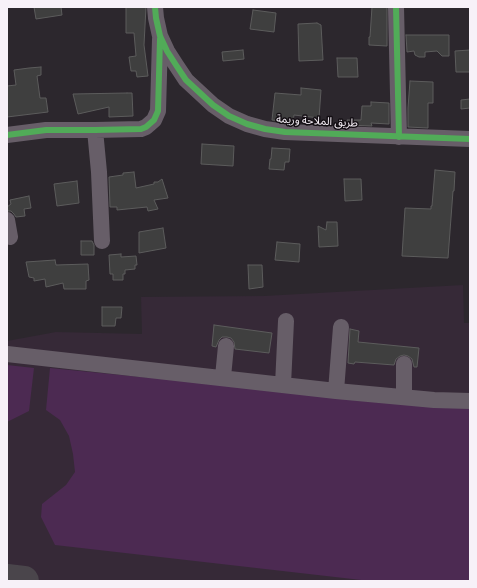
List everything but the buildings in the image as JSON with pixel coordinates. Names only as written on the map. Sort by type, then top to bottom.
[{"type":"street","name":"طريق الملاحة وريمة","points":[[155,7],[160,36],[167,51],[186,80],[213,105],[229,116],[247,124],[285,132],[470,139]]},
{"type":"street","points":[[396,7],[399,137]]},
{"type":"street","points":[[7,135],[46,130],[95,130],[141,128],[146,126],[154,120],[158,111],[160,36]]},
{"type":"street","points":[[95,130],[99,172],[102,241]]},
{"type":"street","points":[[7,220],[10,237]]},
{"type":"street","points":[[283,385],[286,321]]},
{"type":"street","points":[[336,391],[340,327]]},
{"type":"street","points":[[222,377],[226,346]]},
{"type":"street","points":[[7,354],[336,391],[434,400],[470,401]]},
{"type":"street","points":[[404,364],[404,397]]},
{"type":"shaded area","points":[[463,285],[464,323],[470,323],[470,581],[7,581],[7,341],[56,332],[142,334],[141,297],[264,296]]},
{"type":"shaded area","points":[[7,365],[34,368],[29,411],[7,422]]},
{"type":"shaded area","points":[[50,368],[141,377],[470,402],[470,581],[370,581],[55,545],[41,517],[42,504],[66,485],[75,472],[69,436],[60,420],[46,410]]},
{"type":"taxiway","points":[[7,579],[24,581]]},
{"type":"cycle path","points":[[155,7],[160,36],[167,51],[186,80],[213,105],[229,116],[247,124],[285,132],[470,139]]},
{"type":"cycle path","points":[[396,7],[399,137]]},
{"type":"cycle path","points":[[7,135],[46,130],[141,129],[146,127],[154,120],[158,111],[160,39]]}]
